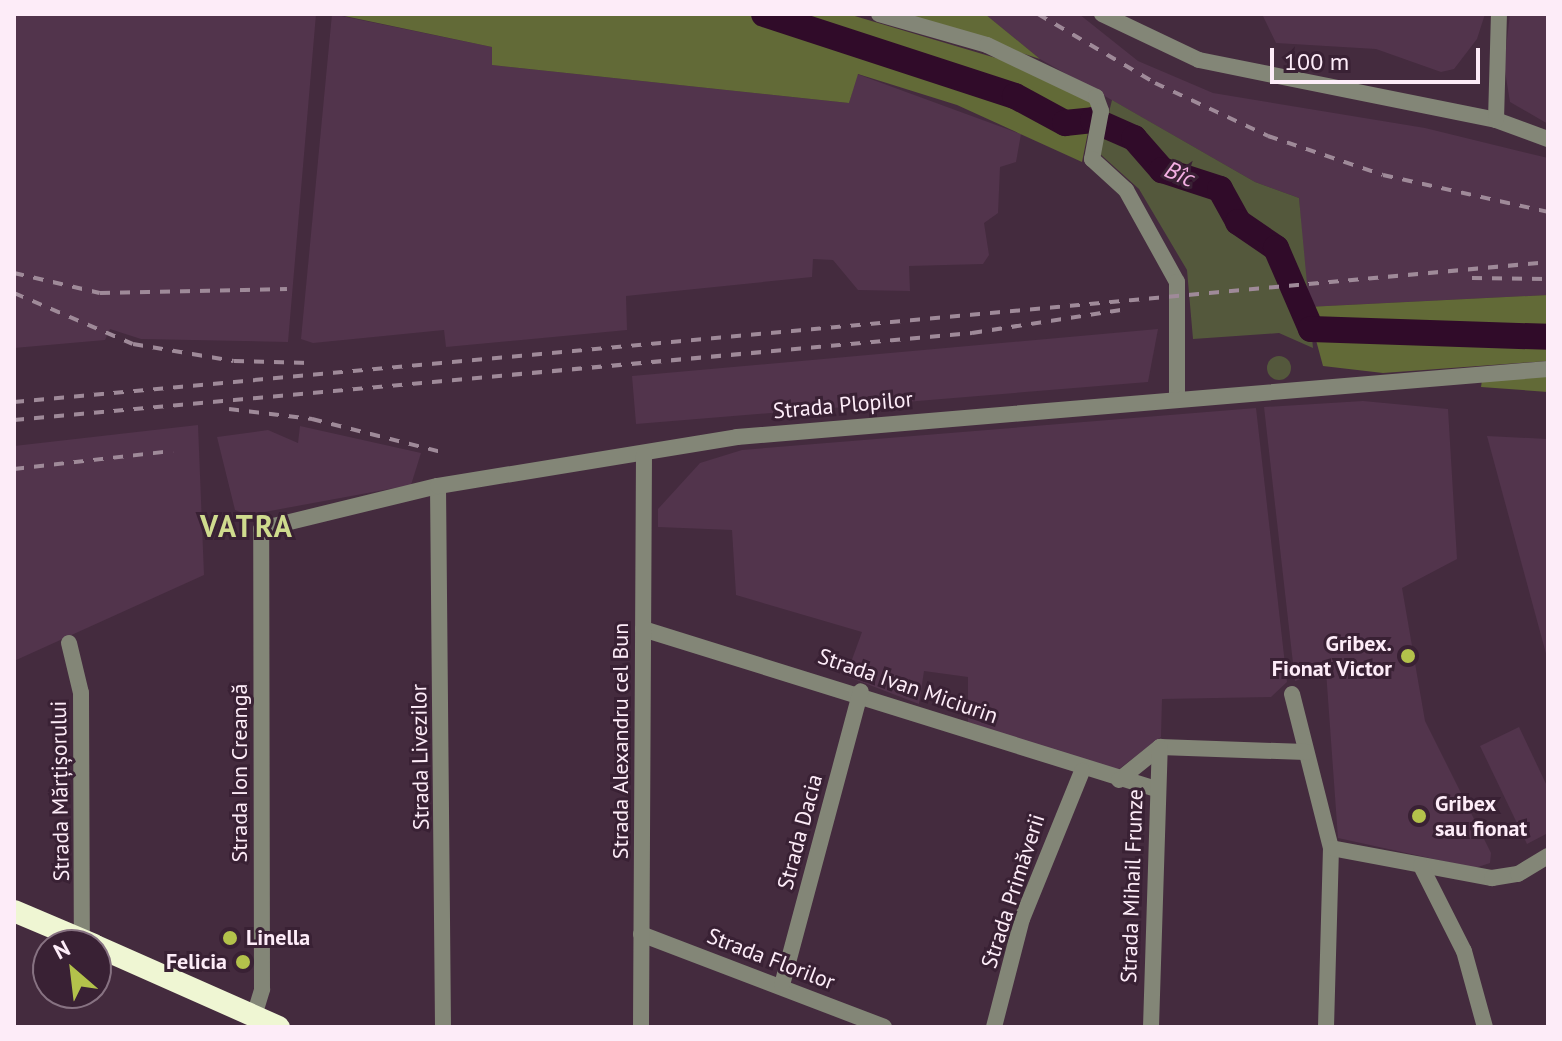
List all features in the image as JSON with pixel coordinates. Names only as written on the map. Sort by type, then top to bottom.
[{"type":"highway","points":[[14,911],[56,929]]},
{"type":"highway","points":[[112,953],[279,1027]]},
{"type":"street","points":[[879,14],[987,45],[1076,82],[1101,111],[1089,151],[1126,190],[1177,282],[1177,398]]},
{"type":"street","points":[[1102,14],[1199,60],[1496,120],[1548,139]]},
{"type":"street","points":[[1496,120],[1499,14]]},
{"type":"street","name":"Strada Plopilor","points":[[261,529],[438,486],[644,455],[737,437],[1177,398],[1436,382],[1548,369]]},
{"type":"street","name":"Strada Alexandru cel Bun","points":[[641,1027],[644,455]]},
{"type":"street","name":"Strada Livezilor","points":[[438,486],[443,1027]]},
{"type":"street","name":"Strada Ion Creangă","points":[[254,1016],[262,989],[261,529]]},
{"type":"street","name":"Strada Ivan Miciurin","points":[[643,629],[861,691],[1082,771],[1156,789]]},
{"type":"street","name":"Strada Mărțișorului","points":[[69,643],[81,693],[90,929]]},
{"type":"street","name":"Strada Dacia","points":[[782,985],[861,691]]},
{"type":"street","points":[[1292,694],[1331,848],[1326,1027]]},
{"type":"street","points":[[1119,780],[1160,747],[1306,752]]},
{"type":"street","name":"Strada Mihail Frunze","points":[[1151,1027],[1156,789],[1160,747]]},
{"type":"street","name":"Strada Primăverii","points":[[994,1027],[1050,837],[1082,771]]},
{"type":"street","points":[[1331,848],[1421,866],[1506,878],[1548,856]]},
{"type":"street","points":[[1421,866],[1464,951],[1485,1027]]},
{"type":"street","name":"Strada Florilor","points":[[641,934],[782,985],[884,1027]]},
{"type":"shaded area","points":[[14,14],[316,14],[288,342],[141,339],[110,329],[105,340],[14,348]]},
{"type":"shaded area","points":[[332,14],[492,47],[492,65],[849,103],[857,74],[1021,134],[1016,162],[1000,167],[998,213],[984,223],[989,255],[983,264],[909,266],[910,291],[858,290],[833,260],[813,259],[812,277],[626,296],[627,330],[446,347],[444,330],[313,343],[301,339]]},
{"type":"shaded area","points":[[985,14],[1079,14],[1138,61],[1213,93],[1425,128],[1548,158],[1548,295],[1307,307],[1299,198],[1255,182],[1040,59]]},
{"type":"shaded area","points":[[1262,14],[1485,14],[1477,39],[1454,69],[1441,72],[1376,49],[1276,43]]},
{"type":"shaded area","points":[[1510,14],[1548,14],[1548,124],[1510,102],[1504,65]]},
{"type":"shaded area","points":[[1158,329],[1148,382],[636,424],[632,376]]},
{"type":"shaded area","points":[[1363,401],[1448,409],[1457,559],[1402,588],[1425,721],[1491,853],[1490,863],[1475,868],[1338,838],[1326,671],[1295,681],[1264,407]]},
{"type":"shaded area","points":[[1256,408],[1287,682],[1271,697],[1162,699],[1161,737],[1115,772],[968,722],[968,677],[924,671],[919,704],[846,676],[862,632],[736,595],[732,530],[658,527],[658,509],[700,463],[742,450]]},
{"type":"shaded area","points":[[198,425],[204,575],[14,661],[14,446]]},
{"type":"shaded area","points":[[300,426],[421,453],[411,485],[248,515],[235,510],[217,437],[268,430],[298,443]]},
{"type":"shaded area","points":[[1487,436],[1547,439],[1548,661]]},
{"type":"shaded area","points":[[1519,727],[1548,788],[1548,833],[1527,844],[1480,746]]},
{"type":"green space","points":[[335,14],[848,14],[1006,61],[1089,98],[1093,107],[1082,162],[957,105],[858,74],[849,103],[492,65],[492,47]]},
{"type":"green space","points":[[901,14],[985,14],[1040,59]]},
{"type":"green space","points":[[1112,100],[1255,182],[1299,198],[1313,348],[1279,333],[1193,339],[1187,270],[1139,189],[1099,153]]},
{"type":"green space","points":[[1548,295],[1548,361],[1383,373],[1323,366],[1307,307]]},
{"type":"green space","points":[[1279,356],[1288,359],[1291,368],[1288,377],[1279,380],[1270,377],[1267,368],[1270,359]]},
{"type":"green space","points":[[1548,376],[1548,392],[1481,387],[1482,380]]},
{"type":"waterway","name":"Bîc","points":[[764,14],[1015,96],[1065,123],[1093,120],[1134,138],[1162,170],[1220,189],[1238,222],[1276,248],[1311,329],[1548,337]]},
{"type":"railway","points":[[1038,14],[1155,83],[1268,136],[1383,175],[1548,212]]},
{"type":"railway","points":[[14,402],[1548,262]]},
{"type":"railway","points":[[14,273],[100,293],[287,289]]},
{"type":"railway","points":[[1472,278],[1548,279]]},
{"type":"railway","points":[[14,293],[133,344],[234,361],[310,363]]},
{"type":"railway","points":[[14,420],[972,333],[1127,309]]},
{"type":"railway","points":[[229,409],[312,419],[441,452]]},
{"type":"railway","points":[[14,469],[173,451]]},
{"type":"place","name":"Gribex. Fionat Victor","points":[[1408,656]]},
{"type":"place","name":"Gribex sau fionat","points":[[1419,816]]},
{"type":"place","name":"Linella","points":[[230,938]]},
{"type":"place","name":"Felicia","points":[[243,962]]},
{"type":"district","name":"VATRA","points":[[247,526]]}]
